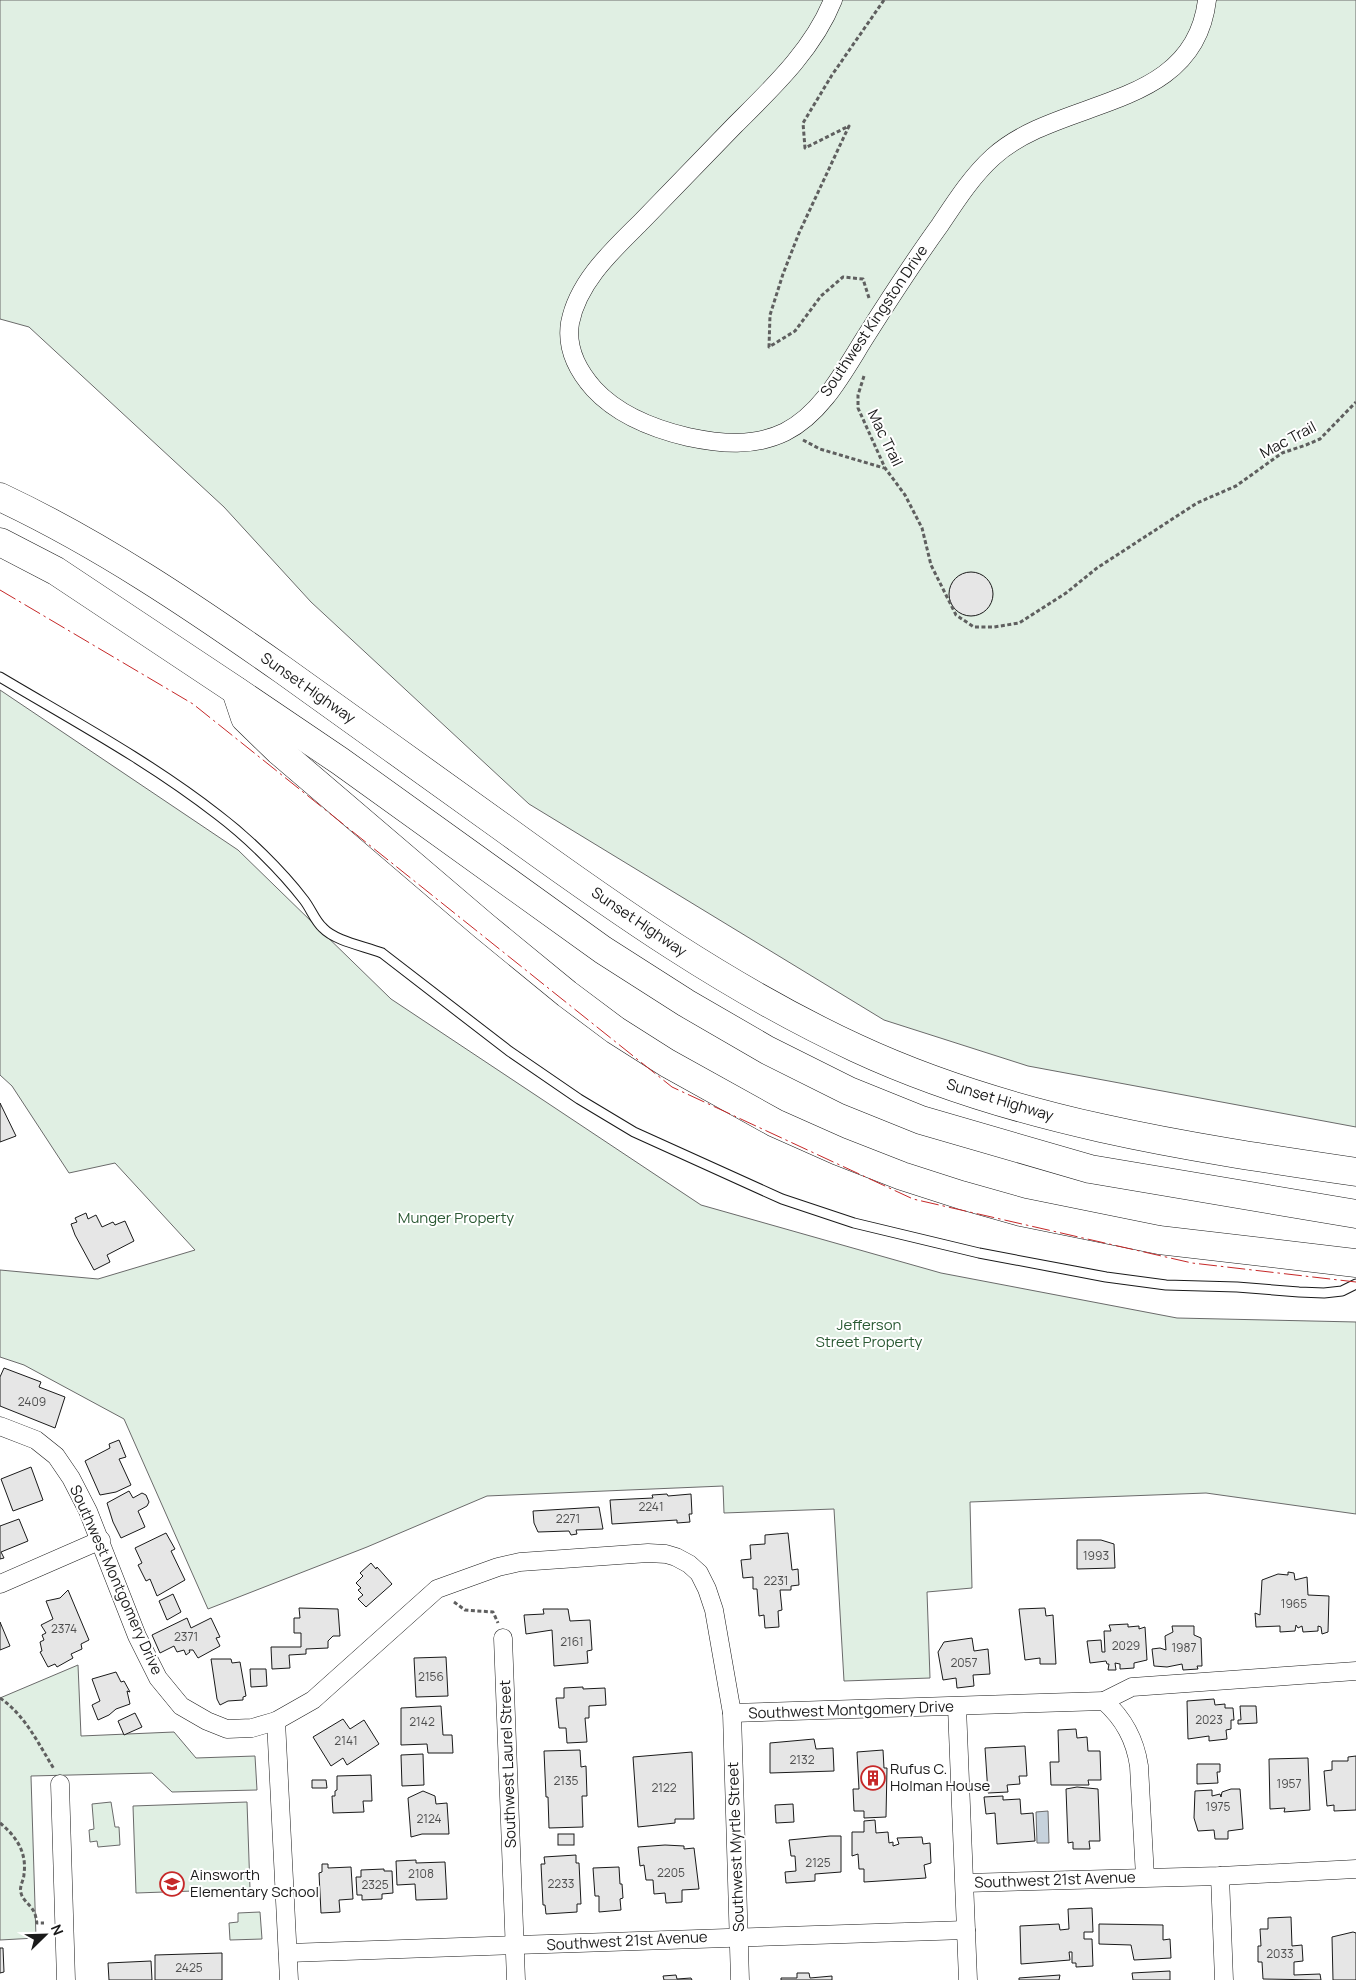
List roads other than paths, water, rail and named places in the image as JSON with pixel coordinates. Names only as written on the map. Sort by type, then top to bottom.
[{"type":"highway","name":"Sunset Highway","points":[[0,497],[47,519],[130,567],[224,629],[557,867],[652,932],[740,988],[854,1047],[912,1072],[965,1090],[1092,1127],[1238,1154],[1356,1172]]},
{"type":"highway","points":[[0,542],[56,571],[340,761],[603,950],[686,1003],[743,1036],[849,1091],[921,1120],[1090,1169],[1356,1214]]},
{"type":"highway","points":[[235,690],[245,718],[279,751],[484,926],[567,994],[615,1030],[667,1063],[775,1123],[838,1151],[902,1176],[1021,1212],[1159,1240],[1356,1263]]},
{"type":"street","name":"Southwest Kingston Drive","points":[[832,0],[818,32],[768,92],[611,252],[585,286],[576,304],[569,329],[569,338],[574,358],[590,384],[602,398],[614,407],[665,432],[731,444],[762,440],[788,431],[811,412],[838,380],[876,319],[966,187],[992,157],[1011,143],[1033,132],[1141,89],[1170,72],[1189,51],[1206,9],[1207,0]]},
{"type":"street","name":"Southwest Montgomery Drive","points":[[0,1426],[36,1440],[56,1456],[71,1478],[101,1540],[137,1636],[158,1678],[181,1706],[207,1721],[227,1729],[252,1728],[276,1721],[313,1700],[438,1589],[498,1567],[520,1562],[648,1553],[666,1554],[689,1564],[699,1574],[707,1589],[714,1610],[732,1713],[1104,1701]]},
{"type":"street","points":[[0,1584],[101,1540]]},
{"type":"street","name":"Southwest Laurel Street","points":[[503,1638],[516,1980]]},
{"type":"street","points":[[1356,1671],[1132,1687],[1104,1701],[1124,1724],[1136,1749],[1139,1766],[1145,1878],[1356,1870]]},
{"type":"street","points":[[957,1706],[968,1980]]},
{"type":"street","name":"Southwest Myrtle Street","points":[[732,1713],[740,1980]]},
{"type":"street","points":[[276,1721],[289,1980]]},
{"type":"street","points":[[57,1776],[66,1980]]},
{"type":"street","points":[[1220,1876],[1224,1980]]},
{"type":"street","name":"Southwest 21st Avenue","points":[[965,1882],[1145,1878]]},
{"type":"street","name":"Southwest 21st Avenue","points":[[288,1953],[514,1946],[738,1936],[966,1930]]},
{"type":"lane","points":[[0,677],[80,722],[166,777],[219,815],[276,867],[305,900],[322,928],[337,939],[360,944],[382,953],[508,1050],[579,1099],[634,1132],[688,1157],[782,1199],[854,1223],[988,1255],[1106,1277],[1166,1285],[1237,1287],[1324,1293],[1342,1291],[1356,1284]]},
{"type":"place","name":"Rufus C. Holman House","points":[[873,1778]]},
{"type":"place","name":"Ainsworth Elementary School","points":[[172,1884]]},
{"type":"park label","name":"Munger Property","points":[[456,1218]]},
{"type":"park label","name":"Jefferson Street Property","points":[[869,1334]]}]
